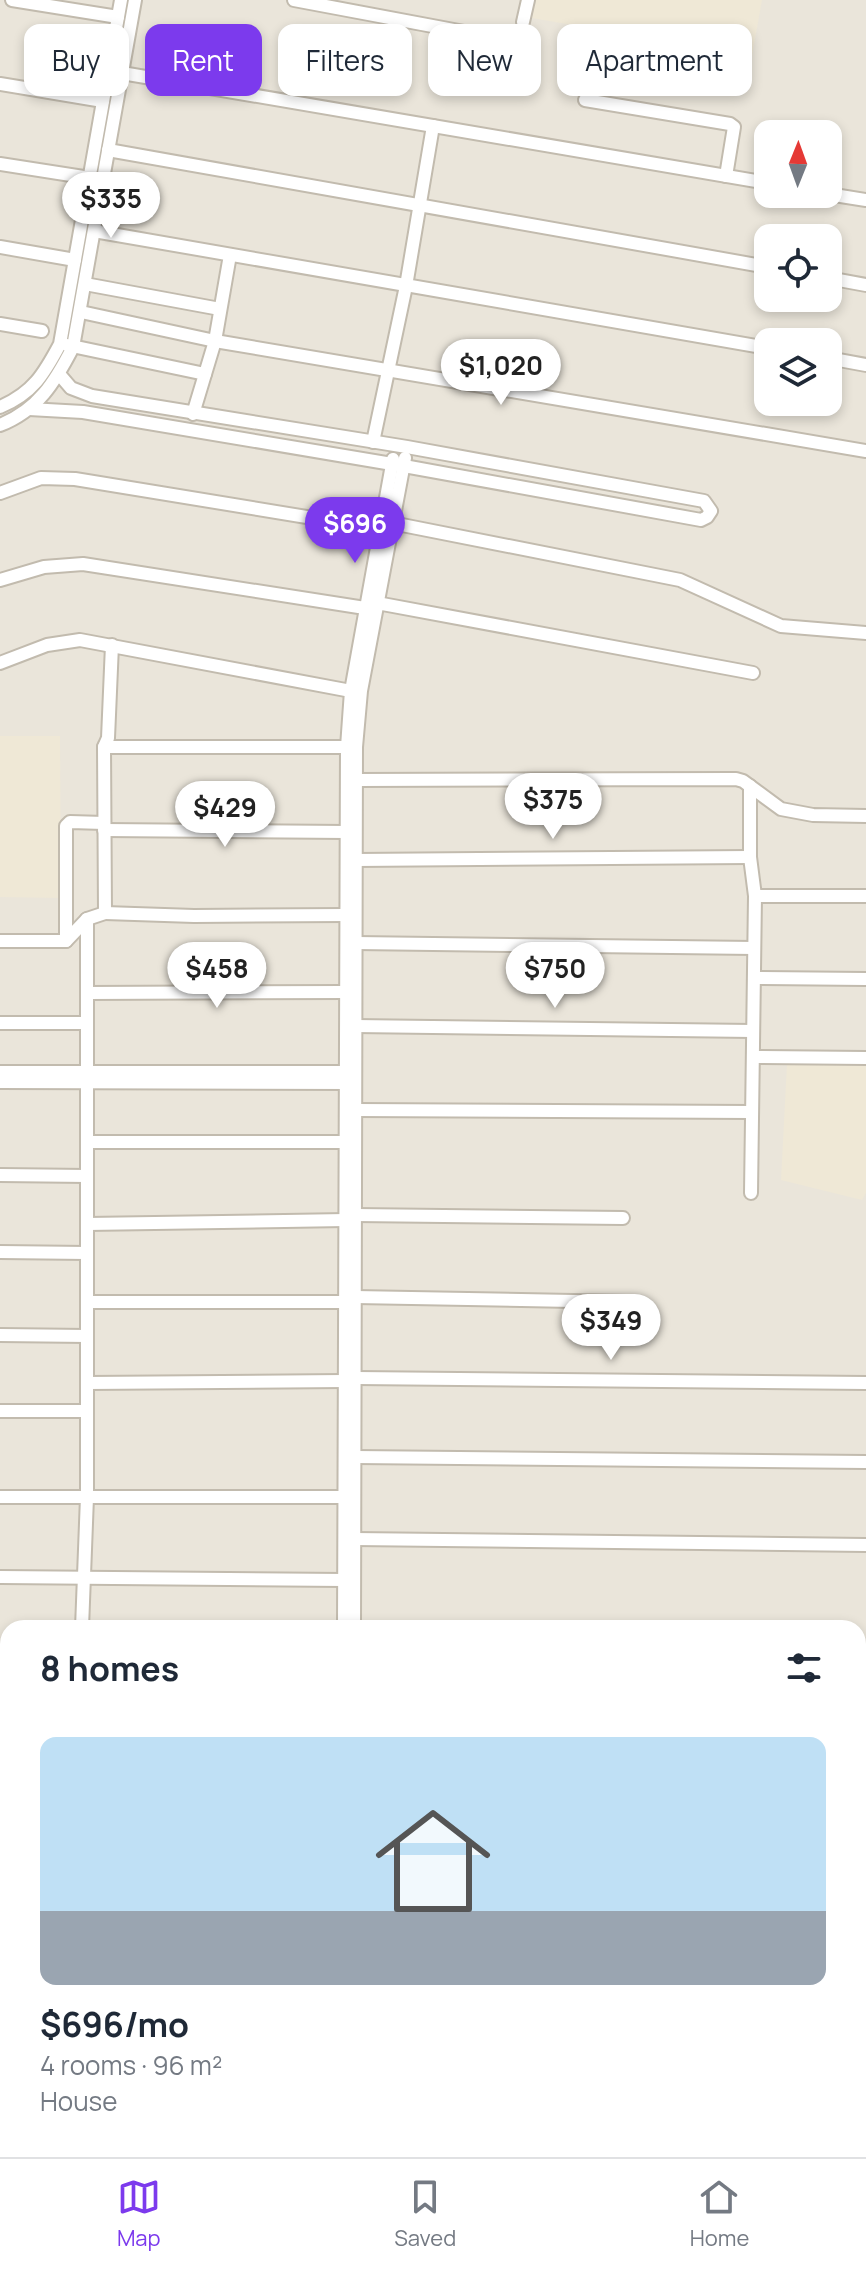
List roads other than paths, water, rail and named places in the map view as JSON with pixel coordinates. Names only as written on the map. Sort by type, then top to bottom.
[{"type":"street","points":[[12,0],[118,17]]},
{"type":"street","points":[[0,425],[29,409],[55,383],[59,374],[66,345],[75,260],[121,0]]},
{"type":"street","points":[[129,34],[135,0]]},
{"type":"street","points":[[294,0],[428,25]]},
{"type":"street","points":[[523,22],[528,0]]},
{"type":"street","points":[[129,74],[754,181]]},
{"type":"street","points":[[0,84],[103,101]]},
{"type":"street","points":[[0,407],[20,398],[44,375],[66,345],[81,312],[118,96]]},
{"type":"street","points":[[585,100],[730,124],[734,127],[726,176]]},
{"type":"street","points":[[373,442],[406,286],[433,126]]},
{"type":"street","points":[[108,150],[754,265]]},
{"type":"street","points":[[0,164],[90,178]]},
{"type":"street","points":[[842,196],[866,200]]},
{"type":"street","points":[[94,231],[754,346]]},
{"type":"street","points":[[0,247],[75,260]]},
{"type":"street","points":[[193,414],[215,341],[230,255]]},
{"type":"street","points":[[842,281],[866,285]]},
{"type":"street","points":[[85,284],[220,309]]},
{"type":"street","points":[[81,312],[215,341],[866,451]]},
{"type":"street","points":[[0,324],[42,331]]},
{"type":"street","points":[[66,345],[205,374]]},
{"type":"street","points":[[842,361],[866,365]]},
{"type":"street","points":[[29,409],[83,412],[701,520],[711,511],[704,501],[401,446],[84,394],[71,388],[59,374]]},
{"type":"street","points":[[349,1620],[344,1580],[345,1497],[350,1379],[350,1217],[356,1110],[350,1078],[346,992],[347,747],[401,446]]},
{"type":"street","points":[[0,493],[41,478],[75,479],[386,526],[680,580],[781,626],[866,633]]},
{"type":"street","points":[[0,580],[44,567],[97,565],[371,605],[753,673]]},
{"type":"street","points":[[350,1217],[345,1142],[355,1026],[356,943],[355,708],[351,691],[371,605]]},
{"type":"street","points":[[0,663],[47,645],[80,640],[351,691]]},
{"type":"street","points":[[105,913],[104,747],[108,738],[112,645]]},
{"type":"street","points":[[104,747],[347,747]]},
{"type":"street","points":[[356,780],[736,779],[781,809],[813,815],[866,816]]},
{"type":"street","points":[[750,786],[750,857],[755,896],[751,1193]]},
{"type":"street","points":[[66,941],[66,826],[70,822],[104,827],[347,832]]},
{"type":"street","points":[[356,860],[750,857]]},
{"type":"street","points":[[755,896],[866,896]]},
{"type":"street","points":[[0,941],[66,941],[87,919],[105,913],[346,915]]},
{"type":"street","points":[[82,1620],[87,1497],[87,919]]},
{"type":"street","points":[[356,943],[754,948]]},
{"type":"street","points":[[754,978],[866,979]]},
{"type":"street","points":[[87,993],[346,992]]},
{"type":"street","points":[[0,1023],[87,1023]]},
{"type":"street","points":[[355,1026],[753,1031]]},
{"type":"street","points":[[753,1057],[866,1058]]},
{"type":"street","points":[[0,1072],[87,1077],[350,1078]]},
{"type":"street","points":[[0,1082],[87,1077]]},
{"type":"street","points":[[356,1110],[752,1112]]},
{"type":"street","points":[[87,1142],[345,1142]]},
{"type":"street","points":[[0,1175],[87,1176]]},
{"type":"street","points":[[87,1224],[350,1217],[623,1218]]},
{"type":"street","points":[[0,1252],[87,1253]]},
{"type":"street","points":[[87,1302],[626,1302]]},
{"type":"street","points":[[0,1335],[87,1336]]},
{"type":"street","points":[[349,1620],[355,1457],[350,1379]]},
{"type":"street","points":[[87,1383],[350,1379],[866,1383]]},
{"type":"street","points":[[0,1411],[87,1411]]},
{"type":"street","points":[[355,1457],[866,1462]]},
{"type":"street","points":[[0,1497],[345,1497]]},
{"type":"street","points":[[354,1539],[866,1545]]},
{"type":"street","points":[[0,1577],[344,1580]]}]
